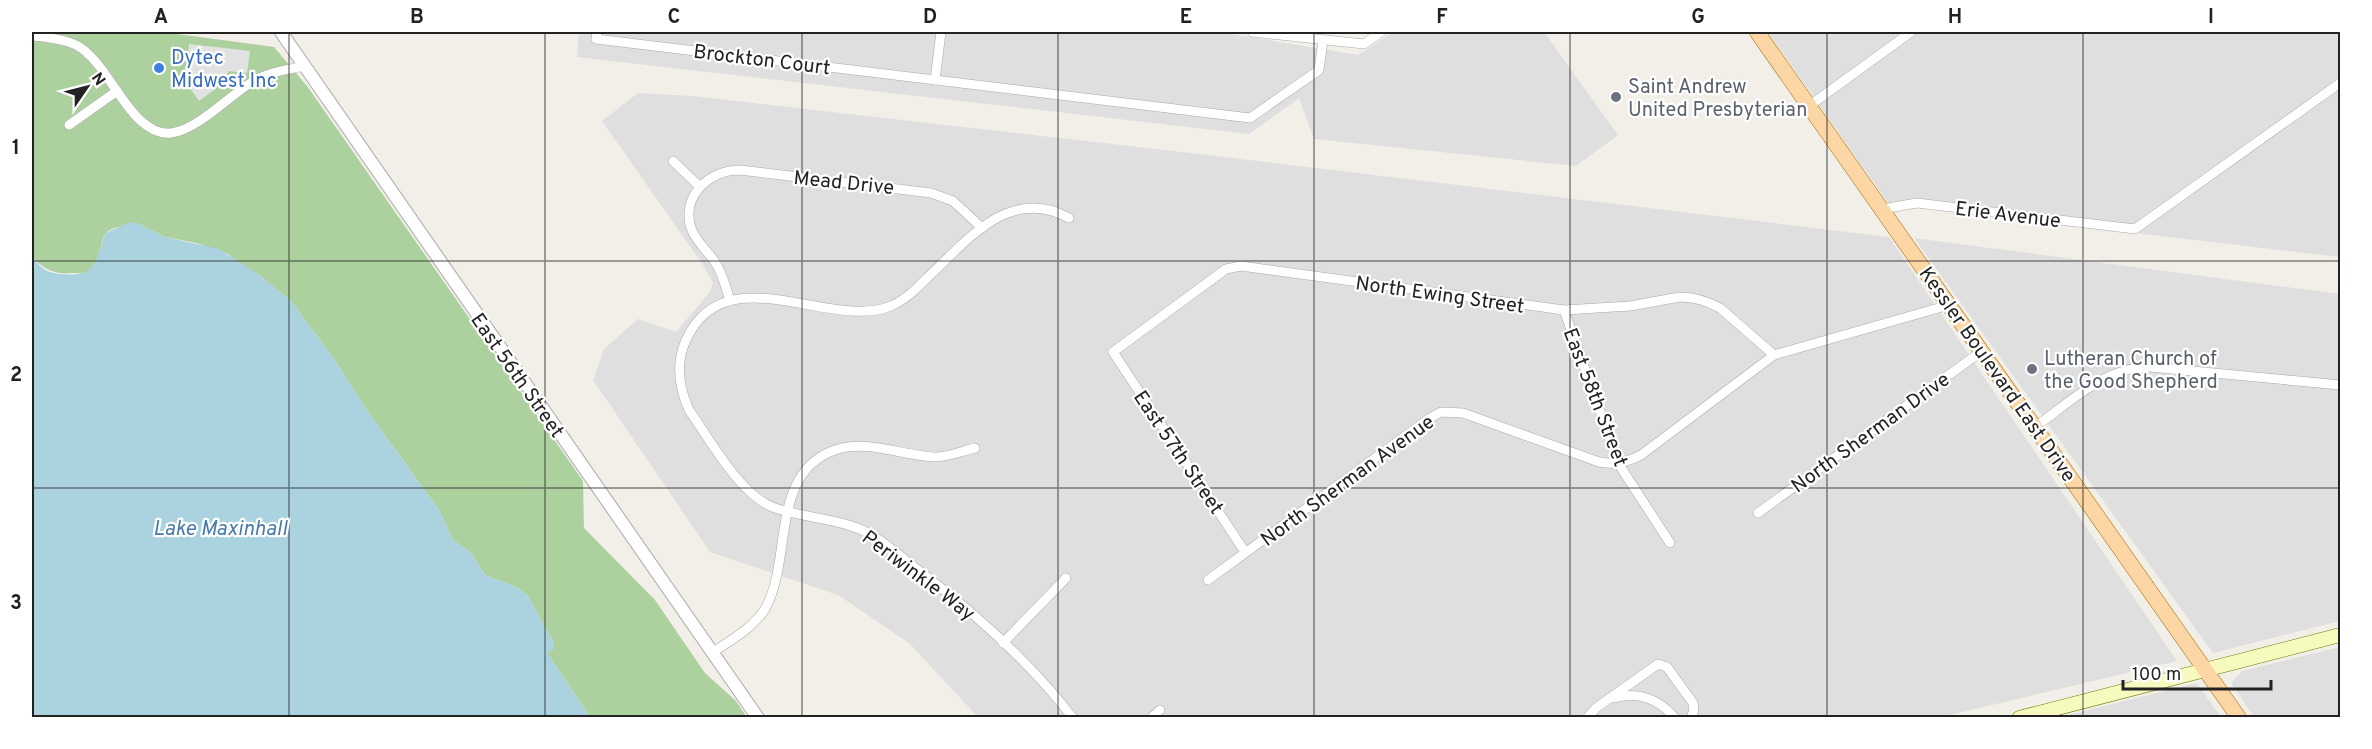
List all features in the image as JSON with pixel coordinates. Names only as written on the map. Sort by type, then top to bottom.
[{"type":"main road","name":"Kessler Boulevard East Drive","points":[[1757,32],[2239,717]]},
{"type":"main road","points":[[2019,717],[2340,635]]},
{"type":"street","name":"East 56th Street","points":[[280,32],[758,717]]},
{"type":"street","name":"Brockton Court","points":[[597,32],[596,39],[1250,118],[1319,70],[1323,39]]},
{"type":"street","points":[[935,80],[941,32]]},
{"type":"street","points":[[1252,32],[1364,44],[1381,32]]},
{"type":"street","points":[[1809,106],[1911,32]]},
{"type":"street","points":[[32,36],[59,40],[83,50],[101,68],[146,125],[158,132],[171,133],[191,125],[262,76],[304,66]]},
{"type":"street","name":"Erie Avenue","points":[[1882,208],[1917,203],[2135,229],[2340,83]]},
{"type":"street","points":[[69,125],[117,91]]},
{"type":"street","points":[[673,161],[700,187],[692,202],[690,221],[696,238],[717,265],[730,302],[758,298],[860,311],[885,308],[910,295],[982,228],[1005,213],[1028,207],[1052,210],[1069,218]]},
{"type":"street","name":"Mead Drive","points":[[700,187],[717,173],[735,170],[896,188],[944,197],[960,207],[982,228]]},
{"type":"street","name":"North Ewing Street","points":[[1113,352],[1221,271],[1236,266],[1564,310],[1585,310],[1680,297],[1694,298],[1720,308],[1774,355]]},
{"type":"street","name":"Periwinkle Way","points":[[730,302],[707,314],[688,335],[681,352],[679,375],[689,410],[746,490],[765,504],[788,512],[850,525],[874,537],[966,607],[1055,695],[1073,717]]},
{"type":"street","points":[[1618,463],[1641,455],[1774,355],[1949,305]]},
{"type":"street","name":"East 58th Street","points":[[1564,310],[1618,463],[1670,543]]},
{"type":"street","name":"North Sherman Drive","points":[[1758,513],[1982,351]]},
{"type":"street","name":"East 57th Street","points":[[1113,352],[1245,552]]},
{"type":"street","points":[[2035,427],[2108,376],[2131,367],[2340,385]]},
{"type":"street","name":"North Sherman Avenue","points":[[1208,580],[1441,412],[1463,413],[1595,460],[1618,463]]},
{"type":"street","points":[[713,652],[749,627],[765,608],[773,590],[793,491],[802,475],[818,458],[835,450],[853,446],[937,457],[975,448]]},
{"type":"street","points":[[1003,643],[1066,578]]},
{"type":"street","points":[[1587,717],[1655,665],[1664,665],[1693,703],[1694,710],[1691,717]]},
{"type":"street","points":[[1606,701],[1625,696],[1649,698],[1658,702],[1675,717]]},
{"type":"street","points":[[1151,717],[1160,711]]},
{"type":"shaded area","points":[[579,32],[1219,32],[1358,55],[1393,32],[1544,32],[1618,135],[1576,166],[1314,139],[1299,98],[1249,134],[577,57]]},
{"type":"shaded area","points":[[1768,32],[2340,32],[2340,257],[1889,204]]},
{"type":"shaded area","points":[[189,44],[250,51],[247,73],[228,71],[227,78],[205,76],[214,90],[199,101],[185,81]]},
{"type":"shaded area","points":[[638,93],[692,96],[1200,154],[1889,237],[2177,661],[1937,718],[978,717],[909,643],[838,595],[710,552],[593,380],[604,349],[638,319],[676,332],[710,292],[713,283],[703,265],[602,121]]},
{"type":"shaded area","points":[[1914,238],[2340,294],[2340,621],[2213,653]]},
{"type":"shaded area","points":[[2340,647],[2340,717],[2254,717],[2231,683],[2242,671]]},
{"type":"shaded area","points":[[2197,683],[2221,717],[2060,717]]},
{"type":"green space","points":[[32,32],[162,32],[274,47],[307,86],[583,481],[584,528],[655,600],[705,673],[736,701],[746,716],[590,717],[547,653],[554,643],[527,595],[516,587],[485,575],[471,553],[453,540],[439,510],[291,301],[258,274],[247,269],[228,254],[196,243],[165,237],[137,223],[110,230],[103,239],[95,265],[86,273],[55,272],[45,268],[32,257]]},
{"type":"water","name":"Lake Maxinhall","points":[[129,222],[137,223],[165,237],[219,249],[258,274],[291,301],[439,510],[453,540],[471,553],[485,575],[516,587],[527,595],[554,643],[554,649],[547,653],[590,717],[32,717],[32,257],[50,272],[83,273],[94,264],[106,233]]},
{"type":"place","name":"Dytec Midwest Inc","points":[[159,68]]},
{"type":"place","name":"Saint Andrew United Presbyterian","points":[[1616,97]]},
{"type":"place","name":"Lutheran Church of the Good Shepherd","points":[[2032,369]]}]
